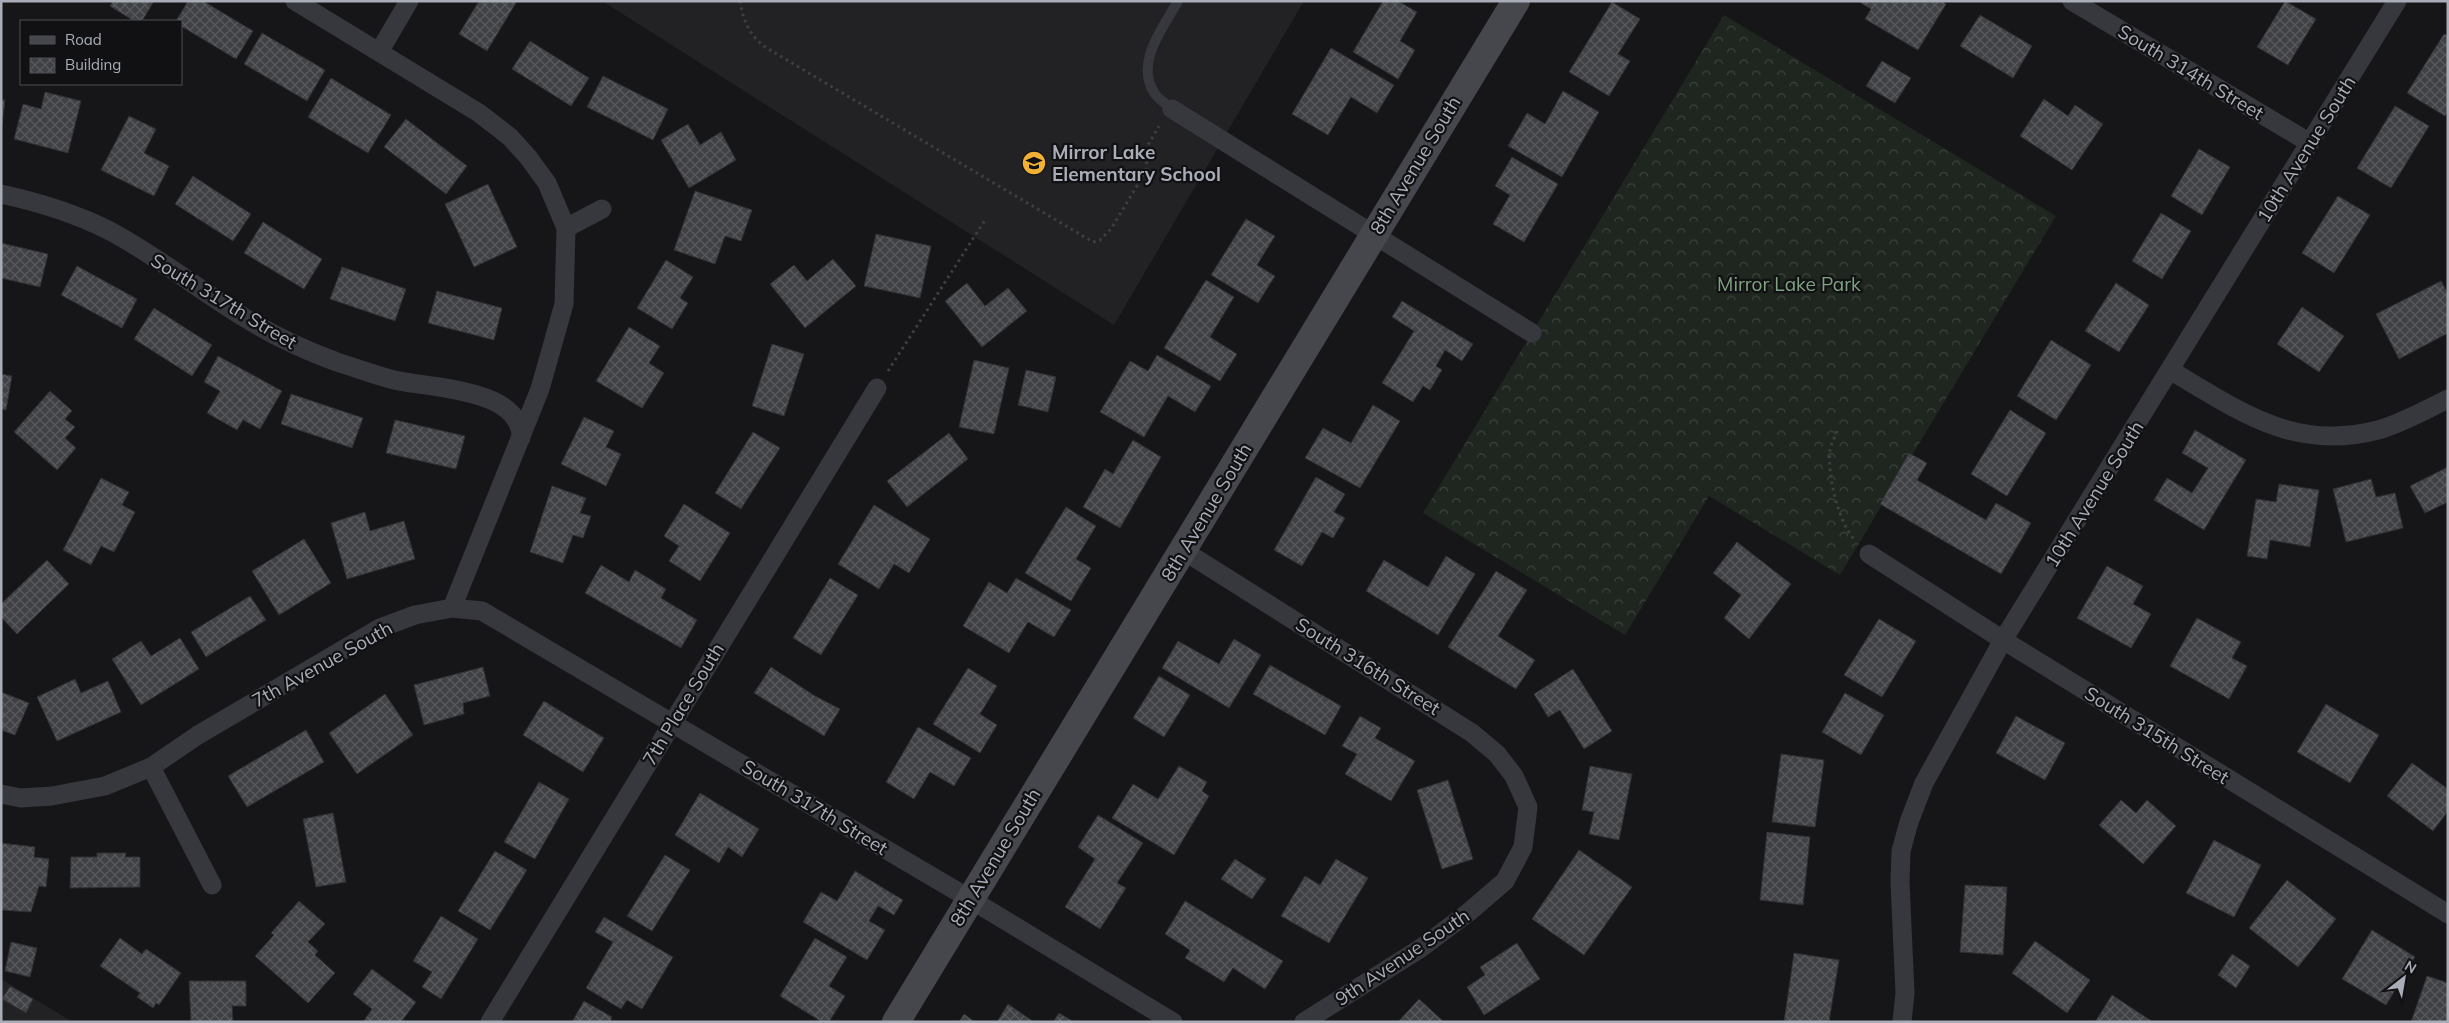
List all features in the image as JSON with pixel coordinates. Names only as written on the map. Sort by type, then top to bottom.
[{"type":"street","points":[[294,1],[479,113],[510,137],[547,183],[566,228],[564,304],[540,389],[522,438],[452,608]]},
{"type":"street","points":[[379,52],[409,1]]},
{"type":"street","name":"8th Avenue South","points":[[896,1022],[1184,551],[1372,235],[1516,1]]},
{"type":"street","name":"South 314th Street","points":[[2072,1],[2310,143]]},
{"type":"street","name":"10th Avenue South","points":[[1902,1022],[1904,993],[1900,882],[1901,851],[1924,783],[2003,640],[2398,1]]},
{"type":"street","points":[[1171,108],[1532,333]]},
{"type":"street","name":"South 317th Street","points":[[1,194],[34,201],[72,214],[109,231],[245,318],[302,349],[388,378],[468,393],[495,402],[514,418],[522,432],[522,438]]},
{"type":"street","points":[[566,228],[602,209]]},
{"type":"street","points":[[2170,370],[2256,420],[2302,434],[2331,436],[2379,430],[2404,421],[2448,399]]},
{"type":"street","name":"7th Place South","points":[[490,1022],[877,388]]},
{"type":"street","name":"South 316th Street","points":[[1184,551],[1424,700],[1472,733],[1502,761],[1514,776],[1528,807]]},
{"type":"street","name":"South 315th Street","points":[[1869,554],[2003,640],[2448,914]]},
{"type":"street","name":"South 317th Street","points":[[452,608],[482,611],[970,899],[1173,1022]]},
{"type":"street","name":"7th Avenue South","points":[[1,794],[21,798],[52,796],[105,786],[151,767],[198,735],[380,628],[414,615],[452,608]]},
{"type":"street","points":[[151,767],[212,885]]},
{"type":"street","name":"9th Avenue South","points":[[1304,1022],[1421,948],[1469,912],[1505,881],[1523,847],[1528,807]]},
{"type":"lane","points":[[1171,108],[1156,95],[1149,83],[1147,70],[1149,55],[1178,1]]},
{"type":"path","points":[[740,1],[747,26],[756,40],[765,47],[1093,242],[1100,240],[1110,229],[1146,171],[1148,145],[1171,108]]},
{"type":"path","points":[[877,388],[985,220]]},
{"type":"path","points":[[1837,431],[1830,448],[1832,483],[1848,532],[1869,554]]},
{"type":"shaded area","name":"Mirror Lake Elementary School","points":[[602,1],[1304,1],[1114,325]]},
{"type":"shaded area","points":[[1,979],[73,1022],[1,1022]]},
{"type":"green space","name":"Mirror Lake Park","points":[[1724,15],[2056,216],[1840,575],[1709,496],[1625,635],[1423,513]]},
{"type":"building","points":[[113,1],[154,1],[143,20],[132,20],[110,6]]},
{"type":"building","points":[[188,1],[203,1],[253,31],[236,59],[182,27],[182,20],[177,20]]},
{"type":"building","points":[[479,1],[517,1],[487,51],[459,34]]},
{"type":"building","points":[[1383,1],[1398,1],[1417,12],[1400,41],[1415,50],[1398,79],[1353,52]]},
{"type":"building","points":[[1858,1],[1941,1],[1946,4],[1918,50],[1865,19],[1871,9]]},
{"type":"building","points":[[2285,1],[2316,19],[2288,65],[2257,47]]},
{"type":"building","points":[[1612,2],[1640,19],[1618,54],[1630,61],[1609,96],[1569,72]]},
{"type":"building","points":[[1980,15],[2032,46],[2013,78],[1960,46]]},
{"type":"building","points":[[262,33],[325,70],[307,101],[244,64]]},
{"type":"building","points":[[2444,34],[2448,36],[2448,111],[2445,116],[2407,93]]},
{"type":"building","points":[[530,41],[589,78],[571,106],[512,69]]},
{"type":"building","points":[[1331,48],[1394,85],[1377,113],[1351,97],[1328,135],[1292,114]]},
{"type":"building","points":[[1882,61],[1911,78],[1895,103],[1866,86]]},
{"type":"building","points":[[603,76],[668,109],[653,140],[587,107]]},
{"type":"building","points":[[331,78],[391,115],[368,153],[308,117]]},
{"type":"building","points":[[1563,91],[1599,112],[1562,177],[1508,146],[1527,113],[1545,124]]},
{"type":"building","points":[[45,92],[81,101],[68,153],[14,139],[23,104],[41,109]]},
{"type":"building","points":[[2044,99],[2068,116],[2075,105],[2103,124],[2072,170],[2020,136]]},
{"type":"building","points":[[1,100],[5,100],[1,132]]},
{"type":"building","points":[[2395,106],[2429,126],[2391,188],[2357,168]]},
{"type":"building","points":[[129,116],[156,129],[144,153],[169,166],[154,196],[101,170]]},
{"type":"building","points":[[406,119],[467,166],[446,194],[384,147]]},
{"type":"building","points":[[688,124],[700,145],[721,132],[736,160],[689,188],[661,140]]},
{"type":"building","points":[[2199,149],[2230,167],[2202,215],[2171,196]]},
{"type":"building","points":[[1512,157],[1558,184],[1524,242],[1493,224],[1510,195],[1495,186]]},
{"type":"building","points":[[193,176],[251,214],[233,241],[175,204]]},
{"type":"building","points":[[488,184],[517,247],[474,267],[445,204]]},
{"type":"building","points":[[695,191],[752,210],[741,241],[725,236],[715,264],[674,250]]},
{"type":"building","points":[[2338,196],[2370,215],[2334,273],[2302,253]]},
{"type":"building","points":[[2161,213],[2191,231],[2162,279],[2132,261]]},
{"type":"building","points":[[1246,219],[1275,236],[1257,265],[1275,276],[1258,303],[1211,275]]},
{"type":"building","points":[[263,222],[322,259],[304,289],[244,253]]},
{"type":"building","points":[[876,234],[931,246],[920,298],[864,286]]},
{"type":"building","points":[[1,243],[48,254],[40,287],[1,278]]},
{"type":"building","points":[[833,259],[856,286],[805,328],[770,284],[794,265],[807,281]]},
{"type":"building","points":[[666,260],[693,277],[680,298],[688,303],[672,329],[637,308]]},
{"type":"building","points":[[77,266],[137,299],[122,328],[61,295]]},
{"type":"building","points":[[342,267],[406,289],[395,321],[330,299]]},
{"type":"building","points":[[1206,280],[1234,297],[1210,337],[1237,354],[1220,381],[1164,348]]},
{"type":"building","points":[[2441,281],[2448,294],[2448,333],[2399,359],[2376,314]]},
{"type":"building","points":[[967,283],[985,306],[1008,288],[1027,311],[982,347],[945,301]]},
{"type":"building","points":[[2116,283],[2149,305],[2119,352],[2085,331]]},
{"type":"building","points":[[437,291],[502,308],[494,340],[428,323]]},
{"type":"building","points":[[1402,301],[1473,344],[1462,361],[1445,350],[1436,366],[1442,370],[1430,390],[1423,386],[1413,402],[1382,383],[1414,331],[1392,317]]},
{"type":"building","points":[[2302,307],[2344,336],[2319,372],[2277,344]]},
{"type":"building","points":[[154,308],[212,345],[192,376],[134,339]]},
{"type":"building","points":[[629,327],[660,346],[649,363],[664,373],[642,408],[596,381]]},
{"type":"building","points":[[2051,340],[2091,365],[2056,420],[2017,396]]},
{"type":"building","points":[[772,344],[804,354],[784,416],[752,406]]},
{"type":"building","points":[[1157,355],[1211,386],[1195,412],[1168,396],[1144,437],[1100,412],[1130,361],[1148,371]]},
{"type":"building","points":[[218,356],[282,391],[260,429],[243,420],[237,430],[207,413],[220,391],[204,382]]},
{"type":"building","points":[[974,360],[1009,368],[994,434],[959,427]]},
{"type":"building","points":[[1026,370],[1056,377],[1048,412],[1018,405]]},
{"type":"building","points":[[1,374],[12,376],[6,410],[1,409]]},
{"type":"building","points":[[50,391],[72,411],[65,419],[75,427],[65,438],[76,448],[57,470],[14,432]]},
{"type":"building","points":[[291,394],[363,418],[352,448],[281,424]]},
{"type":"building","points":[[1373,405],[1400,421],[1360,488],[1305,458],[1323,428],[1351,443]]},
{"type":"building","points":[[2010,410],[2046,433],[2007,496],[1971,474]]},
{"type":"building","points":[[584,417],[614,431],[606,447],[621,454],[606,486],[561,464]]},
{"type":"building","points":[[395,420],[465,436],[456,469],[386,453]]},
{"type":"building","points":[[2195,430],[2246,460],[2204,530],[2154,500],[2167,478],[2192,493],[2208,468],[2182,453]]},
{"type":"building","points":[[753,432],[780,448],[741,509],[715,493]]},
{"type":"building","points":[[949,433],[968,459],[907,507],[887,481]]},
{"type":"building","points":[[1133,440],[1161,457],[1120,528],[1083,507],[1105,469],[1113,474]]},
{"type":"building","points":[[1909,453],[1927,463],[1917,480],[1986,520],[1996,503],[2031,523],[2001,574],[1880,504]]},
{"type":"building","points":[[2448,467],[2448,502],[2425,513],[2410,486]]},
{"type":"building","points":[[1316,477],[1345,494],[1334,512],[1345,518],[1333,538],[1322,532],[1302,566],[1274,550]]},
{"type":"building","points":[[101,478],[129,492],[122,505],[135,512],[114,552],[101,546],[91,565],[63,550]]},
{"type":"building","points":[[2371,479],[2376,497],[2395,493],[2403,528],[2346,542],[2333,489]]},
{"type":"building","points":[[2279,484],[2319,490],[2310,547],[2270,540],[2267,559],[2247,556],[2256,499],[2276,502]]},
{"type":"building","points":[[552,486],[586,498],[580,513],[591,516],[583,538],[573,535],[563,563],[530,552]]},
{"type":"building","points":[[684,504],[730,533],[700,581],[669,561],[679,546],[664,536]]},
{"type":"building","points":[[874,505],[930,539],[909,573],[894,564],[879,589],[838,564]]},
{"type":"building","points":[[1066,507],[1096,526],[1076,559],[1091,568],[1071,601],[1025,573]]},
{"type":"building","points":[[365,512],[370,531],[404,521],[415,559],[347,579],[331,523]]},
{"type":"building","points":[[304,539],[331,583],[279,615],[252,571]]},
{"type":"building","points":[[1737,542],[1791,584],[1749,639],[1724,618],[1741,595],[1713,573]]},
{"type":"building","points":[[1446,556],[1475,574],[1438,635],[1366,591],[1384,560],[1428,587]]},
{"type":"building","points":[[47,560],[69,584],[17,634],[1,617],[1,604]]},
{"type":"building","points":[[601,565],[629,582],[635,570],[666,589],[661,598],[697,620],[681,648],[585,593]]},
{"type":"building","points":[[2107,566],[2143,586],[2133,604],[2151,614],[2131,648],[2077,618]]},
{"type":"building","points":[[1496,571],[1527,590],[1498,636],[1535,660],[1516,689],[1448,647]]},
{"type":"building","points":[[830,578],[858,595],[821,655],[793,638]]},
{"type":"building","points":[[1016,578],[1071,610],[1054,637],[1028,622],[1009,653],[963,626],[989,582],[1007,593]]},
{"type":"building","points":[[250,596],[266,620],[206,657],[191,632]]},
{"type":"building","points":[[2197,618],[2241,642],[2232,658],[2247,666],[2229,699],[2170,666]]},
{"type":"building","points":[[1879,619],[1916,641],[1882,697],[1844,675]]},
{"type":"building","points":[[180,638],[199,669],[141,705],[112,659],[141,641],[151,656]]},
{"type":"building","points":[[1234,639],[1261,655],[1229,708],[1162,668],[1178,641],[1219,664]]},
{"type":"building","points":[[1270,665],[1341,706],[1325,735],[1253,694]]},
{"type":"building","points":[[483,667],[490,696],[463,703],[464,714],[424,725],[414,685]]},
{"type":"building","points":[[771,667],[815,696],[840,709],[824,736],[754,693]]},
{"type":"building","points":[[968,668],[997,686],[980,714],[997,725],[980,753],[933,724]]},
{"type":"building","points":[[1573,669],[1612,731],[1584,749],[1560,710],[1548,717],[1534,694]]},
{"type":"building","points":[[1159,676],[1190,695],[1164,737],[1133,718]]},
{"type":"building","points":[[75,679],[81,693],[108,681],[121,712],[57,741],[37,697]]},
{"type":"building","points":[[1,692],[29,703],[15,735],[1,730]]},
{"type":"building","points":[[1845,693],[1884,715],[1861,755],[1822,732]]},
{"type":"building","points":[[385,694],[413,735],[357,774],[329,733]]},
{"type":"building","points":[[544,701],[604,738],[583,772],[523,735]]},
{"type":"building","points":[[2326,704],[2379,735],[2350,783],[2297,752]]},
{"type":"building","points":[[1360,716],[1381,728],[1375,738],[1415,761],[1391,801],[1345,774],[1357,754],[1342,746]]},
{"type":"building","points":[[2016,716],[2065,743],[2045,780],[1996,753]]},
{"type":"building","points":[[918,727],[971,758],[954,786],[930,772],[914,799],[886,782]]},
{"type":"building","points":[[306,730],[324,762],[247,807],[228,776]]},
{"type":"building","points":[[1781,754],[1824,760],[1815,827],[1772,822]]},
{"type":"building","points":[[2412,763],[2448,789],[2448,811],[2433,831],[2387,796]]},
{"type":"building","points":[[1179,766],[1207,782],[1202,791],[1209,796],[1174,855],[1112,818],[1133,784],[1158,799]]},
{"type":"building","points":[[1590,766],[1632,774],[1619,840],[1589,834],[1594,812],[1582,810]]},
{"type":"building","points":[[1448,780],[1473,859],[1442,869],[1417,790]]},
{"type":"building","points":[[539,782],[569,799],[535,859],[504,842]]},
{"type":"building","points":[[700,793],[759,829],[742,857],[728,847],[719,863],[675,835]]},
{"type":"building","points":[[2121,800],[2136,813],[2147,800],[2176,826],[2143,864],[2099,825]]},
{"type":"building","points":[[333,813],[346,882],[316,887],[303,819]]},
{"type":"building","points":[[1098,815],[1143,843],[1117,883],[1126,888],[1100,929],[1065,907],[1095,859],[1078,847]]},
{"type":"building","points":[[1767,832],[1810,837],[1803,905],[1760,900]]},
{"type":"building","points":[[2214,840],[2261,865],[2234,917],[2186,893]]},
{"type":"building","points":[[1,843],[35,847],[34,857],[49,859],[46,887],[39,886],[31,912],[1,910]]},
{"type":"building","points":[[1579,850],[1632,887],[1584,955],[1532,919]]},
{"type":"building","points":[[495,851],[527,870],[490,930],[458,911]]},
{"type":"building","points":[[97,853],[126,853],[125,857],[140,857],[140,887],[70,888],[71,857],[97,857]]},
{"type":"building","points":[[665,855],[690,870],[652,931],[627,916]]},
{"type":"building","points":[[1235,859],[1266,879],[1252,899],[1221,879]]},
{"type":"building","points":[[1336,859],[1368,878],[1329,943],[1281,916],[1305,876],[1320,885]]},
{"type":"building","points":[[855,871],[903,900],[894,915],[878,906],[869,921],[885,930],[867,960],[803,922],[821,892],[837,901]]},
{"type":"building","points":[[2287,880],[2336,919],[2298,967],[2249,928]]},
{"type":"building","points":[[1965,885],[2007,887],[2003,955],[1960,952]]},
{"type":"building","points":[[299,901],[325,924],[308,942],[318,951],[315,955],[335,973],[308,1003],[255,956],[274,935],[271,933]]},
{"type":"building","points":[[1185,901],[1283,961],[1265,989],[1233,968],[1224,982],[1185,958],[1190,950],[1165,934]]},
{"type":"building","points":[[441,916],[478,939],[441,999],[422,987],[432,972],[413,961]]},
{"type":"building","points":[[604,917],[673,957],[642,1009],[627,1000],[621,1009],[586,988],[613,942],[595,932]]},
{"type":"building","points":[[2372,930],[2415,957],[2386,1005],[2342,979]]},
{"type":"building","points":[[120,938],[142,954],[146,949],[181,973],[159,1005],[156,1003],[153,1008],[137,997],[140,993],[100,966]]},
{"type":"building","points":[[815,938],[847,957],[829,986],[845,996],[829,1022],[822,1022],[780,996]]},
{"type":"building","points":[[2035,941],[2090,980],[2067,1013],[2012,973]]},
{"type":"building","points":[[11,942],[37,948],[30,977],[5,971]]},
{"type":"building","points":[[1517,943],[1540,979],[1484,1015],[1467,987],[1485,975],[1480,967]]},
{"type":"building","points":[[1794,953],[1839,960],[1829,1022],[1784,1022]]},
{"type":"building","points":[[2232,954],[2250,966],[2236,988],[2218,975]]},
{"type":"building","points":[[372,969],[416,1002],[401,1022],[363,1022],[372,1009],[353,994]]},
{"type":"building","points":[[2427,976],[2448,983],[2448,1022],[2411,1022]]},
{"type":"building","points":[[189,981],[246,981],[246,1006],[232,1006],[233,1022],[191,1022]]},
{"type":"building","points":[[10,986],[33,999],[26,1013],[2,999]]},
{"type":"building","points":[[2112,995],[2153,1022],[2095,1022]]},
{"type":"building","points":[[1419,999],[1444,1022],[1398,1022]]},
{"type":"building","points":[[584,1001],[612,1017],[610,1022],[572,1022]]},
{"type":"building","points":[[1008,1004],[1034,1022],[997,1022]]},
{"type":"building","points":[[1059,1013],[1074,1022],[1053,1022]]},
{"type":"building","points":[[964,1014],[975,1022],[959,1022]]},
{"type":"place","name":"Mirror Lake Elementary School","points":[[1034,163]]}]
